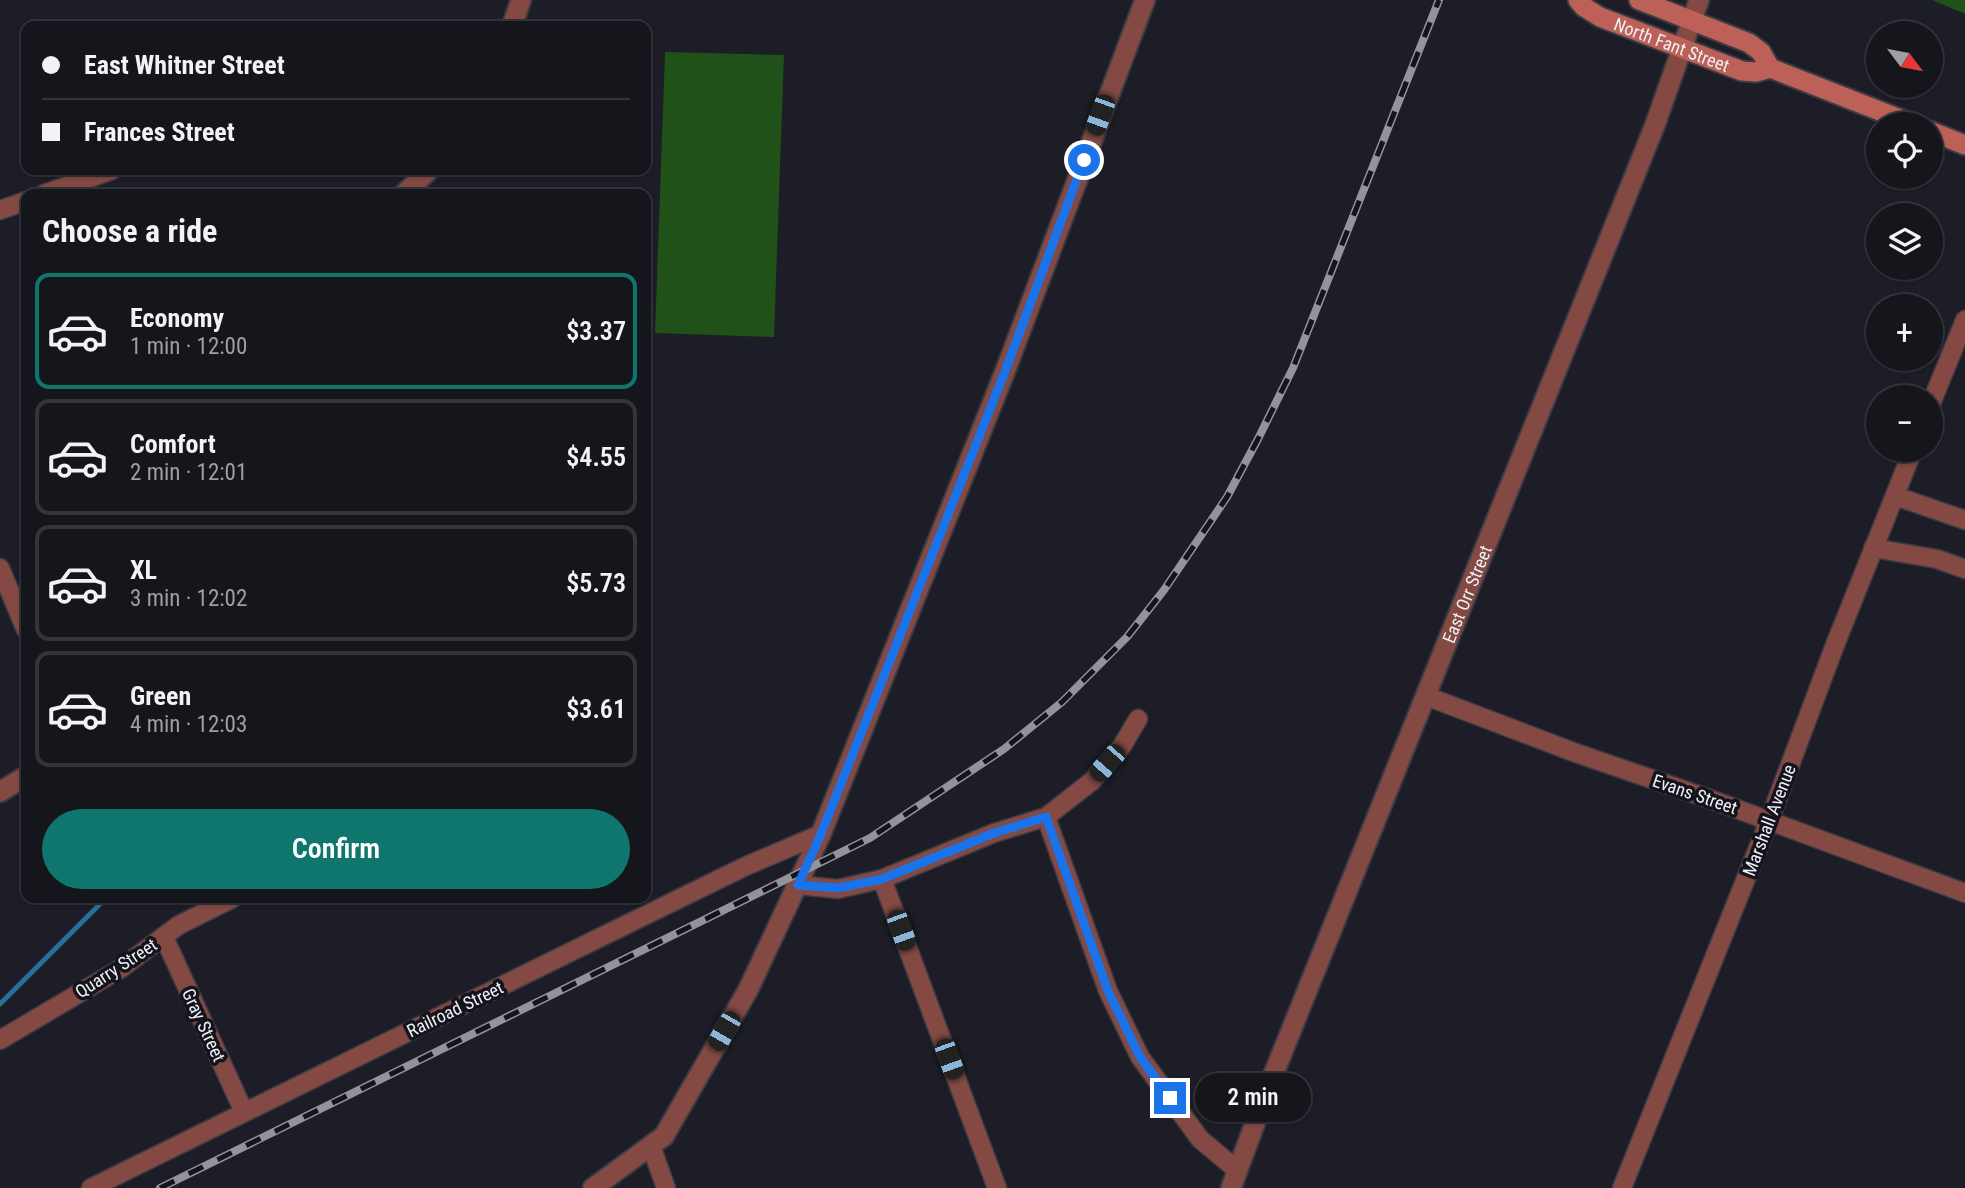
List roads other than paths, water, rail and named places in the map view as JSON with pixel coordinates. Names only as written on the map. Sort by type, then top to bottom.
[{"type":"main road","name":"North Fant Street","points":[[1578,0],[1600,17],[1742,71],[1756,72],[1770,68],[1882,112]]},
{"type":"main road","name":"North Fant Street","points":[[1639,0],[1749,43],[1761,52],[1770,68]]},
{"type":"main road","points":[[1943,136],[1965,145]]},
{"type":"street","points":[[514,21],[521,0]]},
{"type":"street","points":[[593,1188],[664,1136],[748,990],[798,885],[821,834],[1006,369],[1144,0]]},
{"type":"street","name":"East Orr Street","points":[[1230,1183],[1651,136],[1699,0]]},
{"type":"street","points":[[60,189],[98,175]]},
{"type":"street","points":[[409,189],[424,175]]},
{"type":"street","points":[[0,210],[21,203]]},
{"type":"street","points":[[1939,385],[1965,320]]},
{"type":"street","name":"Marshall Avenue","points":[[1622,1188],[1769,821],[1908,462]]},
{"type":"street","points":[[1895,496],[1965,520]]},
{"type":"street","points":[[1873,548],[1937,559],[1965,569]]},
{"type":"street","points":[[0,568],[21,618]]},
{"type":"street","name":"Evans Street","points":[[1426,696],[1965,893]]},
{"type":"street","points":[[798,885],[838,888],[882,879],[994,833],[1046,817],[1092,780],[1122,746],[1138,719]]},
{"type":"street","points":[[0,792],[21,779]]},
{"type":"street","points":[[1046,817],[1108,991],[1140,1057],[1230,1183]]},
{"type":"street","name":"Railroad Street","points":[[91,1188],[746,866],[821,834]]},
{"type":"street","points":[[882,879],[997,1188]]},
{"type":"street","name":"Quarry Street","points":[[0,1040],[120,969],[179,925],[223,903]]},
{"type":"street","name":"Gray Street","points":[[164,937],[244,1112]]},
{"type":"street","points":[[651,1146],[666,1188]]},
{"type":"waterway","points":[[0,1004],[101,903]]},
{"type":"railway","points":[[160,1188],[870,838],[1004,749],[1062,702],[1127,637],[1164,590],[1227,497],[1293,368],[1439,0]]}]
